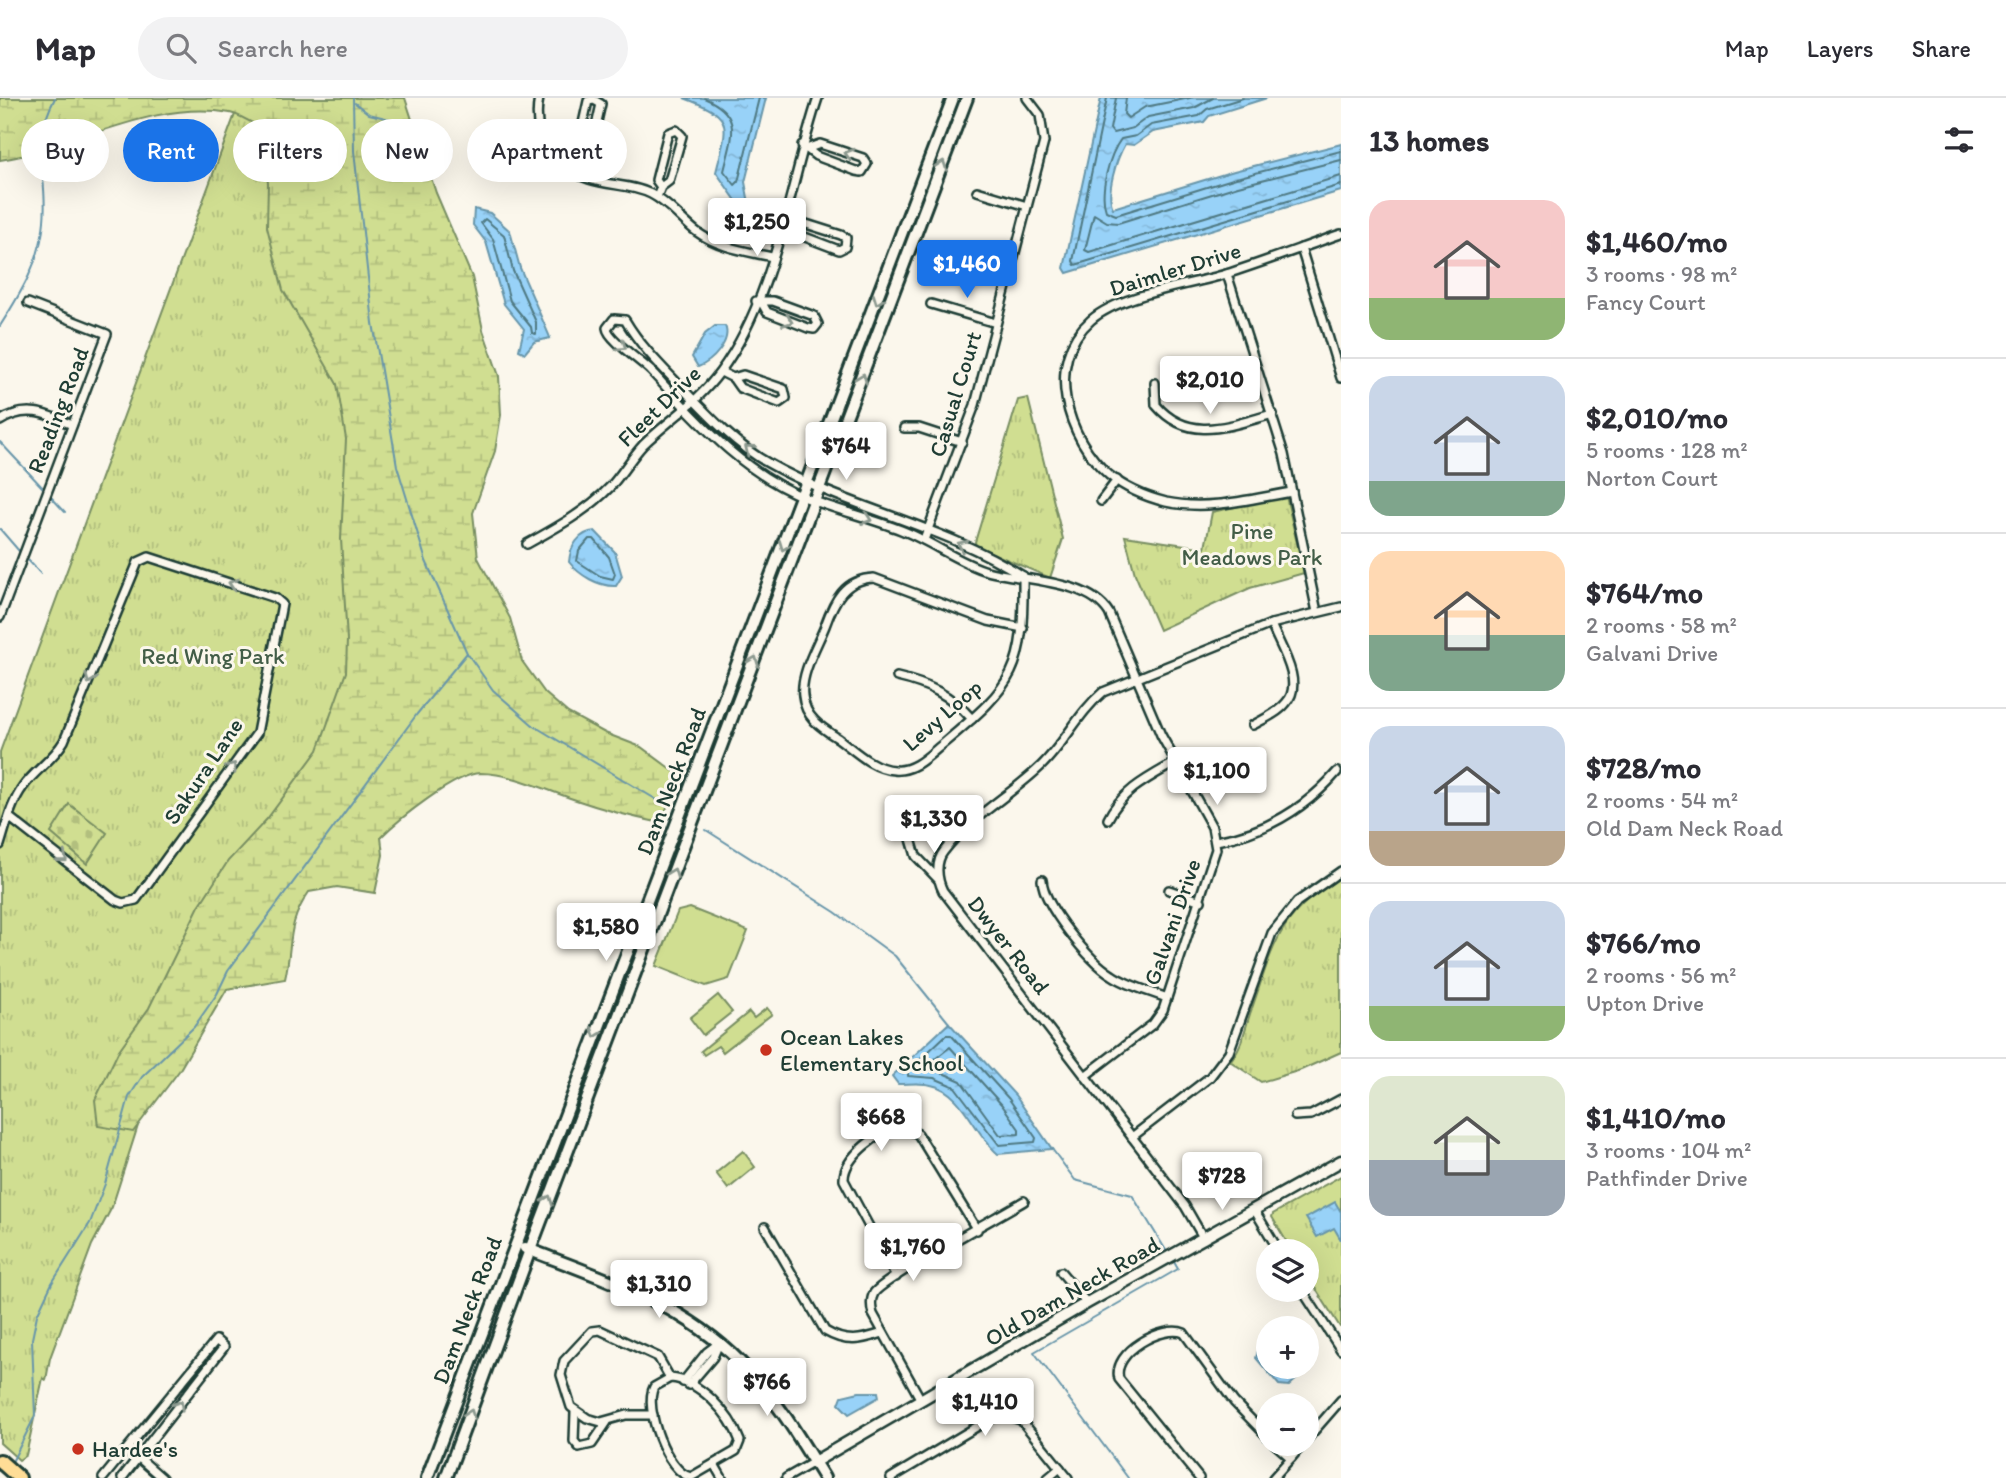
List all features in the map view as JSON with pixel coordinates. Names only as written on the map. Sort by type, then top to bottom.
[{"type":"highway","points":[[0,1461],[19,1478]]},
{"type":"main road","name":"Dam Neck Road","points":[[426,1478],[803,497],[953,98]]},
{"type":"main road","name":"Dam Neck Road","points":[[446,1478],[967,98]]},
{"type":"main road","points":[[608,1002],[622,1008]]},
{"type":"main road","points":[[515,1244],[650,1298],[683,1316],[719,1343],[739,1360],[773,1399],[824,1478]]},
{"type":"street","points":[[538,119],[539,98]]},
{"type":"street","name":"Fleet Drive","points":[[527,544],[587,507],[611,486],[645,443],[695,402],[738,345],[759,302],[772,257],[788,225],[818,98]]},
{"type":"street","name":"Casual Court","points":[[924,540],[962,442],[1027,206],[1044,133],[1040,115],[1027,98]]},
{"type":"street","points":[[594,100],[601,104],[591,148],[582,158],[577,150],[588,101],[594,100]]},
{"type":"street","points":[[657,197],[661,187],[669,181],[682,136],[676,130],[668,133],[656,180],[661,187]]},
{"type":"street","points":[[820,144],[863,158],[867,161],[866,167],[862,172],[856,171],[816,156],[806,146],[820,144]]},
{"type":"street","points":[[604,182],[631,186],[657,197],[706,238],[726,247],[772,257]]},
{"type":"street","points":[[978,191],[1027,206]]},
{"type":"street","points":[[800,222],[841,235],[846,244],[839,250],[797,234],[788,225],[800,222]]},
{"type":"street","name":"Daimler Drive","points":[[1292,492],[1196,506],[1151,498],[1117,480],[1091,454],[1070,415],[1064,379],[1072,345],[1091,320],[1114,306],[1227,274],[1341,234]]},
{"type":"street","points":[[1301,248],[1341,377]]},
{"type":"street","points":[[1227,274],[1273,414],[1317,612]]},
{"type":"street","points":[[773,301],[814,316],[818,324],[814,329],[808,328],[768,313],[759,302],[773,301]]},
{"type":"street","name":"Reading Road","points":[[0,617],[107,334],[28,303]]},
{"type":"street","points":[[931,304],[996,323]]},
{"type":"street","name":"Galvani Drive","points":[[1023,576],[929,528],[808,483],[766,462],[695,402],[643,349],[625,320],[614,319],[610,323],[607,328],[610,338],[636,356],[744,463],[803,497],[924,540],[984,570],[1023,576],[1088,595],[1100,602],[1109,613],[1176,762],[1212,827],[1216,842],[1215,858],[1201,901],[1167,998],[1153,1024],[1085,1076]]},
{"type":"street","points":[[720,372],[733,378],[737,386],[744,390],[779,403],[786,398],[784,389],[743,375],[733,378]]},
{"type":"street","points":[[1155,383],[1156,405],[1170,419],[1188,427],[1216,429],[1273,414]]},
{"type":"street","points":[[0,421],[14,414],[32,411],[72,425]]},
{"type":"street","points":[[904,428],[919,428],[962,442]]},
{"type":"street","points":[[1101,501],[1117,480]]},
{"type":"street","name":"Sakura Lane","points":[[0,845],[9,817],[20,790],[55,756],[64,741],[134,571],[142,558],[149,557],[263,594],[282,604],[257,733],[136,900],[124,903],[115,900],[9,817]]},
{"type":"street","name":"Levy Loop","points":[[1023,576],[1023,628],[1018,656],[1007,681],[989,705],[917,765],[898,771],[876,765],[818,725],[805,707],[803,689],[833,603],[852,583],[874,579],[988,621],[1023,628]]},
{"type":"street","points":[[938,879],[939,863],[944,850],[1040,768],[1063,743],[1095,699],[1112,687],[1271,624],[1341,607]]},
{"type":"street","points":[[1253,726],[1284,706],[1293,689],[1291,673],[1271,624]]},
{"type":"street","points":[[897,677],[944,694],[972,719]]},
{"type":"street","points":[[1108,818],[1131,789],[1176,762]]},
{"type":"street","points":[[1216,842],[1241,836],[1283,818],[1315,795],[1337,772]]},
{"type":"street","name":"Dwyer Road","points":[[911,839],[916,856],[938,879],[951,902],[1185,1206],[1204,1239]]},
{"type":"street","points":[[1132,1137],[1218,1070],[1229,1052],[1266,946],[1280,921],[1297,902],[1341,871]]},
{"type":"street","points":[[1042,880],[1046,897],[1093,960],[1122,981],[1167,998]]},
{"type":"street","points":[[1169,890],[1201,901]]},
{"type":"street","points":[[1294,1116],[1319,1112],[1341,1099]]},
{"type":"street","points":[[896,1277],[844,1180],[850,1160],[888,1130],[901,1126],[918,1134],[976,1230]]},
{"type":"street","name":"Old Dam Neck Road","points":[[786,1478],[1087,1303],[1341,1161]]},
{"type":"street","points":[[921,1400],[873,1314],[872,1298],[877,1290],[896,1277],[1024,1201]]},
{"type":"street","points":[[1255,1211],[1272,1239]]},
{"type":"street","points":[[765,1227],[825,1331],[838,1339],[856,1342],[883,1333]]},
{"type":"street","points":[[1061,1272],[1087,1303]]},
{"type":"street","points":[[1310,1302],[1341,1350]]},
{"type":"street","points":[[653,1415],[626,1415],[607,1422],[587,1418],[576,1412],[564,1393],[562,1368],[568,1355],[596,1330],[605,1331],[658,1357],[670,1378],[686,1384],[724,1412],[739,1438],[736,1451],[691,1477],[680,1472],[660,1442],[653,1415],[652,1390],[659,1382],[670,1378]]},
{"type":"street","points":[[1199,1478],[1118,1379],[1118,1363],[1125,1354],[1167,1331],[1184,1334],[1234,1402],[1256,1425]]},
{"type":"street","points":[[103,1478],[216,1340],[224,1346],[122,1478]]},
{"type":"street","points":[[686,1384],[713,1357],[719,1343]]},
{"type":"street","points":[[1319,1425],[1341,1400]]},
{"type":"street","points":[[576,1412],[574,1441],[579,1447],[592,1444],[607,1422]]},
{"type":"street","points":[[891,1478],[988,1420],[1003,1414],[1021,1420],[1068,1478]]},
{"type":"street","points":[[129,1449],[162,1478]]},
{"type":"street","points":[[1273,1478],[1290,1458]]},
{"type":"street","points":[[714,1464],[722,1478]]},
{"type":"street","points":[[1048,1478],[1060,1468]]},
{"type":"green space","points":[[0,98],[405,98],[412,119],[361,119],[361,182],[432,182],[472,277],[483,330],[499,376],[501,415],[495,451],[473,513],[478,558],[510,618],[522,661],[545,693],[568,713],[605,733],[641,747],[679,775],[661,823],[573,799],[527,782],[491,774],[469,775],[442,789],[381,837],[383,855],[375,893],[337,887],[309,892],[293,925],[285,979],[227,989],[179,1071],[133,1132],[98,1126],[95,1100],[119,1050],[149,1008],[199,906],[228,861],[267,819],[318,750],[346,672],[347,640],[341,539],[346,439],[337,384],[283,290],[267,227],[268,182],[347,182],[347,119],[245,119],[230,113],[201,111],[123,119],[123,125],[109,129],[109,119],[21,119],[21,156],[0,160]]},
{"type":"green space","name":"Red Wing Park","points":[[241,98],[391,98],[390,119],[361,119],[361,182],[388,182],[369,719],[150,1088],[112,1207],[92,1245],[50,1358],[46,1380],[43,1378],[26,1455],[19,1460],[0,1443],[0,752],[210,182],[219,182],[219,158],[233,120],[233,182],[347,182],[347,119],[233,119]]},
{"type":"green space","points":[[1028,398],[1063,539],[1050,578],[976,546],[975,542],[1018,400]]},
{"type":"green space","name":"Pine Meadows Park","points":[[1286,496],[1304,573],[1250,588],[1159,630],[1135,574],[1125,536],[1205,548],[1212,512]]},
{"type":"green space","points":[[69,804],[107,833],[87,864],[51,833]]},
{"type":"green space","points":[[1341,874],[1341,1052],[1301,1070],[1261,1082],[1230,1061],[1240,1044],[1266,966],[1273,948],[1291,919],[1319,890]]},
{"type":"green space","points":[[690,908],[748,931],[729,979],[706,986],[656,966],[678,911]]},
{"type":"green space","points":[[718,995],[732,1012],[703,1035],[690,1018]]},
{"type":"green space","points":[[767,1008],[772,1014],[723,1052],[718,1046],[704,1055],[701,1051],[749,1012],[754,1018]]},
{"type":"green space","points":[[743,1151],[755,1167],[728,1189],[716,1173]]},
{"type":"green space","points":[[1341,1176],[1341,1327],[1319,1294],[1319,1239],[1285,1239],[1272,1217]]},
{"type":"water","points":[[684,98],[766,98],[745,182],[748,198],[760,226],[756,235],[728,229],[737,202],[716,172],[725,132],[724,124],[712,111]]},
{"type":"water","points":[[1101,98],[1267,98],[1209,116],[1204,122],[1153,132],[1134,145],[1125,144],[1111,185],[1113,208],[1234,171],[1341,144],[1341,191],[1067,273],[1064,268]]},
{"type":"water","points":[[474,209],[490,213],[510,231],[520,268],[549,335],[550,338],[534,342],[525,353],[519,350],[524,329],[504,304],[486,242],[473,225]]},
{"type":"water","points":[[715,326],[725,326],[726,338],[715,356],[698,367],[692,357],[705,334]]},
{"type":"water","points":[[595,531],[615,552],[622,576],[616,586],[603,585],[590,579],[569,562],[576,541],[584,534]]},
{"type":"water","points":[[949,1023],[1015,1095],[1052,1149],[998,1154],[960,1104],[942,1089],[919,1083],[898,1084],[892,1076]]},
{"type":"water","points":[[1335,1202],[1341,1212],[1341,1240],[1334,1228],[1317,1237],[1306,1218]]},
{"type":"water","points":[[1274,1379],[1297,1379],[1289,1386],[1279,1385]]},
{"type":"water","points":[[878,1392],[879,1397],[849,1414],[839,1404],[842,1396]]},
{"type":"waterway","points":[[0,326],[22,289],[39,249],[45,203],[41,146],[47,116],[55,98]]},
{"type":"waterway","points":[[353,98],[354,151],[373,323],[397,466],[426,561],[467,653],[493,690],[534,726],[667,806]]},
{"type":"waterway","points":[[355,103],[369,114],[390,119]]},
{"type":"waterway","points":[[0,442],[43,488]]},
{"type":"waterway","points":[[51,497],[65,512]]},
{"type":"waterway","points":[[0,529],[19,551]]},
{"type":"waterway","points":[[28,560],[41,574]]},
{"type":"waterway","points":[[13,1460],[35,1416],[32,1339],[37,1315],[52,1283],[90,1223],[105,1184],[129,1097],[142,1077],[194,1027],[217,994],[228,971],[417,714],[467,653]]},
{"type":"waterway","points":[[706,830],[835,912],[895,956],[949,1023]]},
{"type":"waterway","points":[[1052,1149],[1075,1180],[1132,1195],[1167,1252]]},
{"type":"waterway","points":[[1128,1478],[1034,1352],[1178,1269],[1174,1262]]},
{"type":"place","name":"Ocean Lakes Elementary School","points":[[766,1050]]},
{"type":"place","name":"Hardee's","points":[[78,1449]]}]
